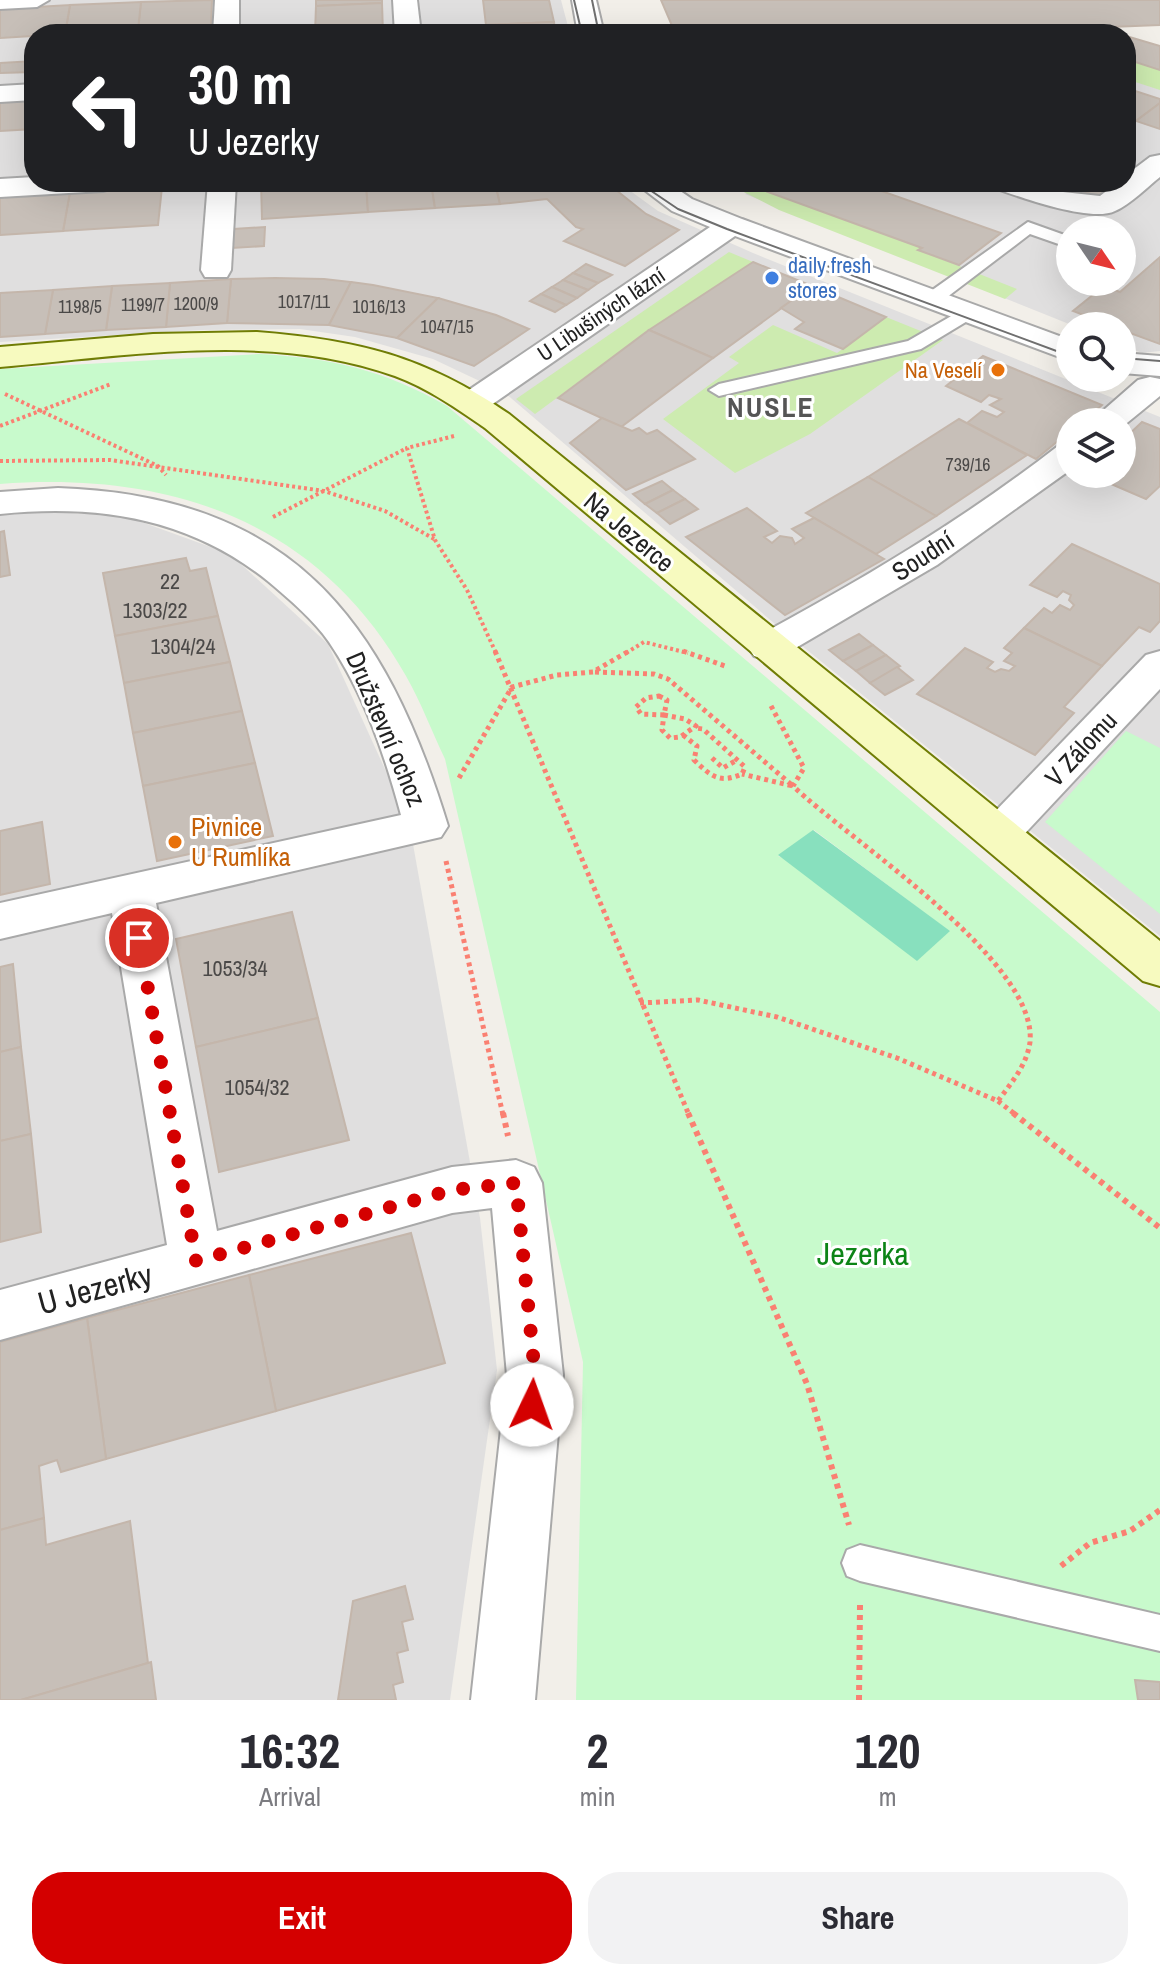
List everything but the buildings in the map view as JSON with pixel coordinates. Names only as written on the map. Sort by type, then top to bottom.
[{"type":"street","points":[[0,2],[37,0]]},
{"type":"street","points":[[226,24],[227,0]]},
{"type":"street","points":[[405,0],[407,24]]},
{"type":"street","points":[[584,0],[589,24]]},
{"type":"street","points":[[0,94],[24,93]]},
{"type":"street","points":[[1136,154],[1160,162]]},
{"type":"street","points":[[1136,181],[1160,162]]},
{"type":"street","points":[[0,188],[24,187]]},
{"type":"street","points":[[216,270],[221,192]]},
{"type":"street","points":[[663,192],[682,205],[732,225],[1056,346]]},
{"type":"street","points":[[1035,192],[1060,200],[1106,205],[1122,192]]},
{"type":"street","name":"U Libušiných lázní","points":[[472,403],[732,225]]},
{"type":"street","name":"Na Jezerce","points":[[0,357],[201,344],[298,345],[382,361],[435,382],[472,403],[768,647],[1001,832],[1160,968]]},
{"type":"street","points":[[1119,408],[1147,374]]},
{"type":"street","name":"Soudní","points":[[768,647],[915,562],[995,510],[1056,464]]},
{"type":"street","name":"Družstevní ochoz","points":[[0,503],[57,501],[136,507],[171,514],[232,538],[300,588],[345,636],[376,693],[424,818]]},
{"type":"street","name":"V Zálomu","points":[[1001,832],[1160,664]]},
{"type":"street","points":[[0,921],[424,818]]},
{"type":"street","points":[[131,891],[196,1261]]},
{"type":"street","points":[[503,1700],[535,1375],[516,1183]]},
{"type":"street","name":"U Jezerky","points":[[0,1315],[452,1190],[516,1183]]},
{"type":"lane","points":[[931,300],[1028,227],[1056,238]]},
{"type":"lane","points":[[719,390],[914,345],[967,313]]},
{"type":"lane","points":[[860,1563],[1160,1633]]},
{"type":"path","points":[[0,426],[116,382]]},
{"type":"path","points":[[0,392],[43,409],[158,466]]},
{"type":"path","points":[[232,538],[407,448],[458,435]]},
{"type":"path","points":[[407,448],[435,540],[467,590],[512,687],[640,1003],[807,1384],[860,1563],[859,1700]]},
{"type":"path","points":[[0,461],[110,460],[324,491],[385,511],[435,540]]},
{"type":"path","points":[[593,672],[644,642],[670,646],[731,668]]},
{"type":"path","points":[[516,1183],[445,854],[424,818],[456,783],[512,687],[557,675],[593,672],[654,674],[668,679],[793,786],[816,812],[978,943],[1013,982],[1031,1029],[1024,1067],[998,1101]]},
{"type":"path","points":[[764,693],[804,768],[793,786]]},
{"type":"path","points":[[695,728],[690,719],[664,716],[641,714],[636,707],[652,696],[662,696],[667,700],[664,716],[662,730],[665,736],[674,739],[695,728],[703,729],[745,767],[742,774]]},
{"type":"path","points":[[683,735],[697,746],[694,760],[716,780],[725,782],[742,774],[793,786]]},
{"type":"path","points":[[712,758],[723,768],[737,760]]},
{"type":"path","points":[[640,1003],[698,1000],[777,1017],[897,1058],[998,1101],[1160,1228]]},
{"type":"path","points":[[1029,1603],[1048,1576],[1090,1543],[1130,1531],[1160,1510]]},
{"type":"shaded area","points":[[0,0],[561,0],[567,24],[24,24],[24,192],[632,192],[658,211],[753,253],[1056,375],[1056,392],[1098,392],[1160,417],[1160,936],[775,624],[505,393],[433,359],[355,337],[300,329],[200,330],[0,342]]},
{"type":"shaded area","points":[[1136,62],[1160,70],[1160,351],[1136,351],[1136,312],[1056,312],[1056,319],[745,194],[1136,192]]},
{"type":"shaded area","points":[[20,510],[125,516],[230,554],[328,644],[409,822],[480,1218],[497,1370],[450,1700],[0,1700],[0,513]]},
{"type":"green space","points":[[1136,62],[1160,70],[1160,90],[1136,82]]},
{"type":"green space","points":[[744,192],[769,192],[922,248],[919,250],[1017,289],[1005,299],[779,210]]},
{"type":"green space","points":[[729,252],[753,262],[649,330],[535,414],[516,399]]},
{"type":"green space","points":[[886,317],[943,340],[810,434],[735,473],[663,419],[739,363],[729,357],[773,325],[837,353]]},
{"type":"green space","name":"Jezerka","points":[[259,354],[285,356],[357,368],[401,383],[447,406],[1160,1012],[1160,1682],[1135,1680],[1138,1700],[576,1700],[583,1362],[445,759],[406,676],[371,623],[330,579],[284,544],[234,517],[180,498],[123,487],[63,482],[0,484],[0,369]],"holes":[[[814,830],[948,930],[778,856]]]},
{"type":"green space","points":[[1126,731],[1160,748],[1160,914],[1045,822]]},
{"type":"green space","points":[[813,830],[950,931],[917,961],[778,855]]},
{"type":"tram line","points":[[574,0],[580,24]]},
{"type":"tram line","points":[[592,0],[597,24]]},
{"type":"tram line","points":[[653,192],[678,209],[727,229],[1056,351]]},
{"type":"tram line","points":[[1136,359],[1160,361]]},
{"type":"place","name":"daily fresh stores","points":[[772,278]]},
{"type":"place","name":"Na Veselí","points":[[998,370]]},
{"type":"place","name":"Pivnice U Rumlíka","points":[[175,842]]},
{"type":"district","name":"NUSLE","points":[[771,407]]},
{"type":"route","points":[[139,938],[196,1261],[452,1190],[516,1183],[535,1375],[532,1405]]}]
